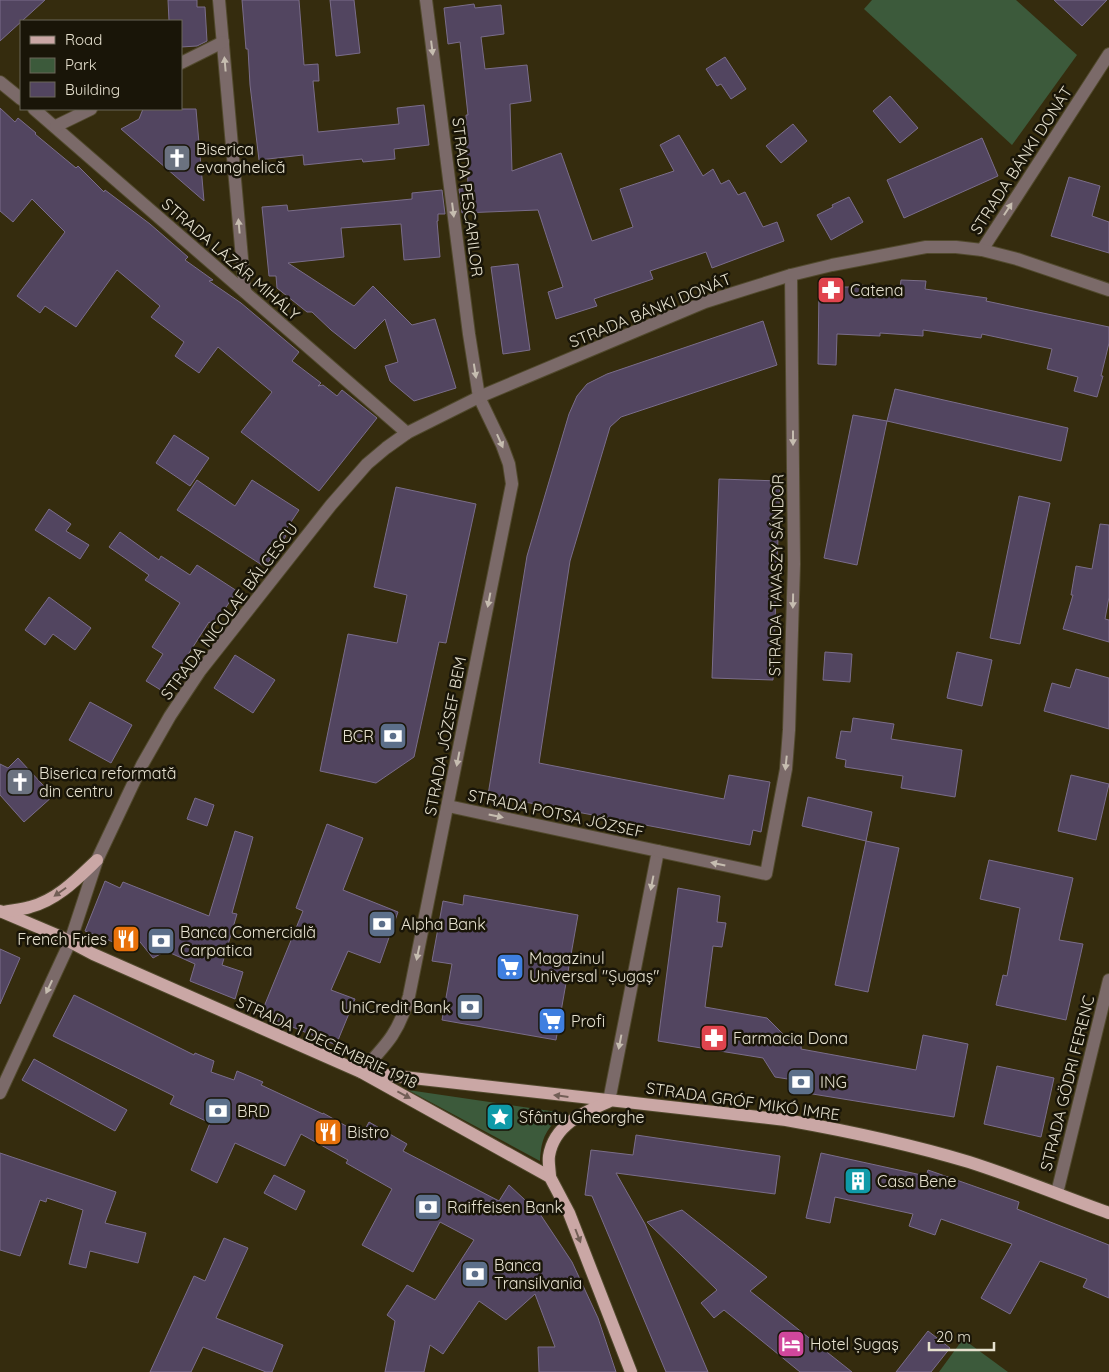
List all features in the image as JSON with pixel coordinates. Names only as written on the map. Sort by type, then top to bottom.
[{"type":"main road","points":[[1,912],[31,907],[52,898],[71,884],[96,860]]},
{"type":"main road","name":"STRADA 1 DECEMBRIE 1918","points":[[1,912],[361,1072],[550,1176]]},
{"type":"main road","name":"STRADA GRÓF MIKÓ IMRE","points":[[361,1072],[729,1113],[820,1126],[905,1144],[969,1162],[1109,1212]]},
{"type":"main road","points":[[609,1101],[572,1119],[560,1130],[549,1156],[550,1176],[569,1213],[631,1372]]},
{"type":"street","points":[[219,0],[245,292]]},
{"type":"street","name":"STRADA PESCARILOR","points":[[426,0],[469,334],[479,397]]},
{"type":"street","points":[[182,62],[223,42]]},
{"type":"street","name":"STRADA BÁNKI DONÁT","points":[[408,433],[479,397],[705,302],[791,275],[854,260],[926,247],[956,247],[982,250],[1109,54]]},
{"type":"street","points":[[0,82],[20,98]]},
{"type":"street","name":"STRADA LÁZÁR MIHÁLY","points":[[35,110],[408,433]]},
{"type":"street","points":[[56,126],[88,110]]},
{"type":"street","points":[[982,250],[1017,259],[1109,290]]},
{"type":"street","name":"STRADA TAVASZY SÁNDOR","points":[[766,874],[786,769],[790,730],[794,564],[791,275]]},
{"type":"street","name":"STRADA JÓZSEF BEM","points":[[361,1072],[396,1032],[409,996],[512,484],[509,464],[502,445],[479,397]]},
{"type":"street","name":"STRADA NICOLAE BĂLCESCU","points":[[70,942],[96,860],[142,765],[170,716],[200,671],[343,491],[367,464],[408,433]]},
{"type":"street","name":"STRADA POTSA JÓZSEF","points":[[448,806],[766,874]]},
{"type":"street","name":"STRADA POTSA JÓZSEF","points":[[609,1101],[658,851]]},
{"type":"street","points":[[0,1093],[70,942]]},
{"type":"street","name":"STRADA GÖDRI FERENC","points":[[1057,1193],[1109,980]]},
{"type":"green space","points":[[872,0],[1016,0],[1077,55],[1012,145],[864,9]]},
{"type":"green space","points":[[408,1090],[564,1113],[553,1123],[546,1134],[542,1145],[540,1161]]},
{"type":"green space","points":[[963,1339],[1008,1372],[939,1372]]},
{"type":"building","points":[[0,0],[45,0],[23,20],[20,20],[20,23],[0,41]]},
{"type":"building","points":[[168,0],[197,0],[197,7],[205,7],[207,41],[197,46],[182,47],[182,20],[169,20]]},
{"type":"building","points":[[242,0],[299,0],[304,65],[318,64],[319,81],[313,81],[318,132],[399,124],[397,108],[424,105],[429,145],[394,149],[395,159],[363,162],[362,159],[304,165],[303,155],[259,160]]},
{"type":"building","points":[[330,0],[354,0],[360,53],[336,56]]},
{"type":"building","points":[[1054,0],[1107,0],[1082,26]]},
{"type":"building","points":[[474,4],[475,8],[501,5],[504,34],[481,37],[485,69],[527,65],[531,101],[510,104],[512,171],[561,153],[592,241],[633,227],[620,189],[674,171],[660,145],[679,135],[703,176],[713,169],[721,184],[729,180],[738,195],[745,192],[763,227],[777,222],[784,241],[712,268],[706,252],[650,271],[653,279],[594,299],[597,306],[556,319],[548,292],[563,287],[538,210],[462,213],[459,189],[468,188],[466,115],[468,115],[460,42],[448,44],[444,8]]},
{"type":"building","points":[[725,57],[746,89],[731,99],[721,84],[717,86],[706,69]]},
{"type":"building","points":[[890,96],[918,128],[900,143],[873,111]]},
{"type":"building","points":[[0,108],[15,122],[18,118],[76,168],[78,166],[104,192],[105,190],[150,224],[188,257],[185,260],[213,280],[209,281],[241,303],[299,352],[292,361],[321,383],[318,386],[323,385],[337,396],[342,390],[377,418],[319,491],[241,432],[272,392],[218,347],[199,373],[175,356],[184,342],[151,317],[160,306],[117,270],[76,327],[45,306],[40,313],[17,296],[65,232],[32,199],[13,222],[0,211]]},
{"type":"building","name":"Biserica evanghelică","points":[[196,109],[204,201],[121,129],[139,119],[143,110]]},
{"type":"building","points":[[793,124],[807,141],[781,163],[766,146]]},
{"type":"building","points":[[982,138],[998,176],[904,218],[887,180]]},
{"type":"building","points":[[1069,177],[1100,186],[1092,216],[1109,222],[1109,253],[1051,236]]},
{"type":"building","points":[[442,190],[445,214],[438,214],[437,221],[440,257],[404,260],[401,224],[341,228],[344,257],[288,263],[354,306],[373,286],[412,325],[435,319],[456,388],[414,401],[390,381],[385,366],[398,362],[385,319],[355,349],[312,312],[307,312],[277,288],[276,276],[269,276],[262,207],[287,205],[288,211],[412,199],[412,193]]},
{"type":"building","points":[[849,197],[863,222],[831,240],[817,215]]},
{"type":"building","points":[[518,264],[530,350],[503,354],[491,267]]},
{"type":"building","points":[[901,280],[926,281],[925,289],[987,298],[986,301],[1109,327],[1109,343],[1097,397],[1074,391],[1078,377],[1047,369],[1052,349],[982,334],[981,338],[923,330],[923,336],[880,333],[880,336],[837,334],[836,365],[818,364],[819,287],[859,287],[859,285],[900,288]]},
{"type":"building","points":[[763,321],[777,365],[621,417],[610,427],[570,561],[539,763],[724,799],[729,775],[770,782],[761,832],[753,830],[750,845],[488,795],[527,556],[569,414],[577,396],[587,384],[607,374]]},
{"type":"building","points":[[895,389],[1068,428],[1061,461],[887,421]]},
{"type":"building","points":[[853,415],[887,421],[857,565],[824,558]]},
{"type":"building","points":[[174,435],[209,458],[190,486],[156,463]]},
{"type":"building","points":[[719,479],[780,481],[773,680],[712,678]]},
{"type":"building","points":[[197,480],[235,506],[252,480],[299,510],[283,534],[286,536],[265,567],[177,510]]},
{"type":"building","points":[[396,487],[476,504],[446,643],[439,642],[414,757],[376,783],[320,771],[348,634],[397,643],[407,595],[374,587]]},
{"type":"building","points":[[1019,496],[1050,503],[1020,644],[990,638]]},
{"type":"building","points":[[49,509],[71,524],[66,531],[89,545],[80,559],[35,530]]},
{"type":"building","points":[[1100,524],[1109,525],[1109,597],[1105,619],[1109,620],[1109,642],[1063,629],[1073,595],[1071,595],[1076,566],[1092,569]]},
{"type":"building","points":[[120,532],[159,560],[161,556],[190,575],[197,565],[237,591],[214,625],[209,622],[164,692],[146,681],[163,654],[152,647],[180,603],[145,580],[149,575],[109,547]]},
{"type":"building","points":[[49,597],[91,628],[75,650],[53,634],[45,645],[25,630]]},
{"type":"building","points":[[825,652],[852,654],[850,682],[823,680]]},
{"type":"building","points":[[957,652],[992,660],[982,706],[947,698]]},
{"type":"building","points":[[235,655],[275,680],[253,713],[214,688]]},
{"type":"building","points":[[1076,669],[1109,678],[1109,729],[1044,711],[1052,683],[1070,688]]},
{"type":"building","points":[[90,702],[132,725],[111,763],[69,740]]},
{"type":"building","points":[[853,718],[894,724],[891,739],[962,750],[955,797],[901,788],[903,776],[845,767],[846,760],[836,758],[841,731],[851,732]]},
{"type":"building","name":"Biserica reformată din centru","points":[[18,758],[53,796],[24,822],[0,795],[0,764],[8,768]]},
{"type":"building","points":[[1071,775],[1109,784],[1096,840],[1058,831]]},
{"type":"building","points":[[808,797],[872,812],[866,841],[802,826]]},
{"type":"building","points":[[195,798],[214,805],[207,826],[187,819]]},
{"type":"building","points":[[327,824],[363,838],[343,890],[398,912],[380,963],[348,951],[331,990],[355,999],[336,1045],[261,1014],[303,911],[296,908]]},
{"type":"building","points":[[235,831],[253,837],[232,913],[237,914],[222,965],[243,972],[235,999],[190,981],[195,964],[166,951],[153,958],[132,932],[126,947],[85,931],[105,881],[120,888],[123,882],[209,916]]},
{"type":"building","points":[[866,841],[899,848],[868,992],[835,985]]},
{"type":"building","points":[[989,860],[1073,878],[1059,940],[1083,944],[1066,1020],[996,1005],[1003,975],[1007,976],[1020,908],[980,899]]},
{"type":"building","points":[[678,888],[720,896],[717,922],[726,923],[722,947],[713,946],[705,1007],[767,1018],[786,1037],[802,1040],[801,1049],[916,1070],[923,1035],[968,1044],[954,1117],[794,1091],[794,1080],[775,1077],[763,1058],[658,1041]]},
{"type":"building","name":"Magazinul Universal \"Șugaș\"","points":[[464,895],[578,915],[556,1040],[442,1020],[452,964],[432,961],[443,901],[463,905]]},
{"type":"building","points":[[0,949],[20,958],[0,1004]]},
{"type":"building","points":[[74,995],[194,1055],[195,1053],[214,1061],[211,1072],[234,1080],[237,1071],[263,1082],[261,1085],[323,1113],[362,1135],[369,1122],[407,1144],[403,1151],[499,1201],[509,1185],[540,1214],[572,1262],[598,1318],[616,1372],[539,1372],[538,1347],[555,1347],[535,1294],[506,1320],[479,1301],[443,1354],[430,1345],[424,1372],[385,1372],[395,1321],[387,1315],[407,1285],[435,1300],[474,1240],[440,1222],[413,1272],[362,1245],[392,1189],[346,1163],[348,1160],[301,1134],[285,1166],[235,1143],[217,1183],[191,1170],[210,1123],[170,1104],[174,1096],[53,1036]]},
{"type":"building","points":[[34,1059],[127,1110],[115,1131],[22,1080]]},
{"type":"building","points":[[997,1066],[1054,1078],[1041,1137],[984,1124]]},
{"type":"building","points":[[636,1135],[780,1156],[775,1194],[616,1173],[645,1224],[708,1372],[666,1372],[592,1196],[585,1195],[591,1150],[633,1155]]},
{"type":"building","points":[[0,1153],[116,1192],[105,1223],[146,1233],[138,1263],[90,1251],[86,1268],[69,1264],[83,1210],[47,1198],[46,1202],[40,1200],[20,1256],[0,1250]]},
{"type":"building","points":[[821,1153],[926,1176],[928,1170],[1019,1202],[1017,1209],[1109,1245],[1109,1298],[1083,1287],[1087,1279],[1040,1261],[1010,1314],[981,1298],[1012,1244],[941,1219],[935,1235],[909,1226],[913,1214],[835,1197],[830,1223],[806,1218]]},
{"type":"building","points":[[274,1175],[305,1191],[296,1210],[264,1193]]},
{"type":"building","points":[[682,1210],[767,1277],[750,1291],[852,1372],[800,1372],[724,1310],[714,1318],[701,1303],[717,1290],[647,1222]]},
{"type":"building","points":[[224,1238],[248,1248],[216,1318],[283,1345],[272,1372],[266,1372],[203,1347],[191,1372],[150,1372],[194,1276],[205,1281]]},
{"type":"building","points":[[928,1331],[950,1348],[931,1372],[896,1372]]},
{"type":"place","name":"Biserica evanghelică","points":[[177,158]]},
{"type":"place","name":"Catena","points":[[831,290]]},
{"type":"place","name":"BCR","points":[[393,736]]},
{"type":"place","name":"Biserica reformată din centru","points":[[20,782]]},
{"type":"place","name":"Alpha Bank","points":[[382,924]]},
{"type":"place","name":"French Fries","points":[[126,939]]},
{"type":"place","name":"Banca Comercială Carpatica","points":[[161,941]]},
{"type":"place","name":"Magazinul Universal \"Șugaș\"","points":[[510,967]]},
{"type":"place","name":"UniCredit Bank","points":[[470,1007]]},
{"type":"place","name":"Profi","points":[[552,1021]]},
{"type":"place","name":"Farmacia Dona","points":[[714,1038]]},
{"type":"place","name":"ING","points":[[801,1082]]},
{"type":"place","name":"BRD","points":[[218,1111]]},
{"type":"place","name":"Sfântu Gheorghe","points":[[500,1117]]},
{"type":"place","name":"Bistro","points":[[328,1132]]},
{"type":"place","name":"Casa Bene","points":[[858,1181]]},
{"type":"place","name":"Raiffeisen Bank","points":[[428,1207]]},
{"type":"place","name":"Banca Transilvania","points":[[475,1274]]},
{"type":"place","name":"Hotel Șugaș","points":[[791,1344]]}]
